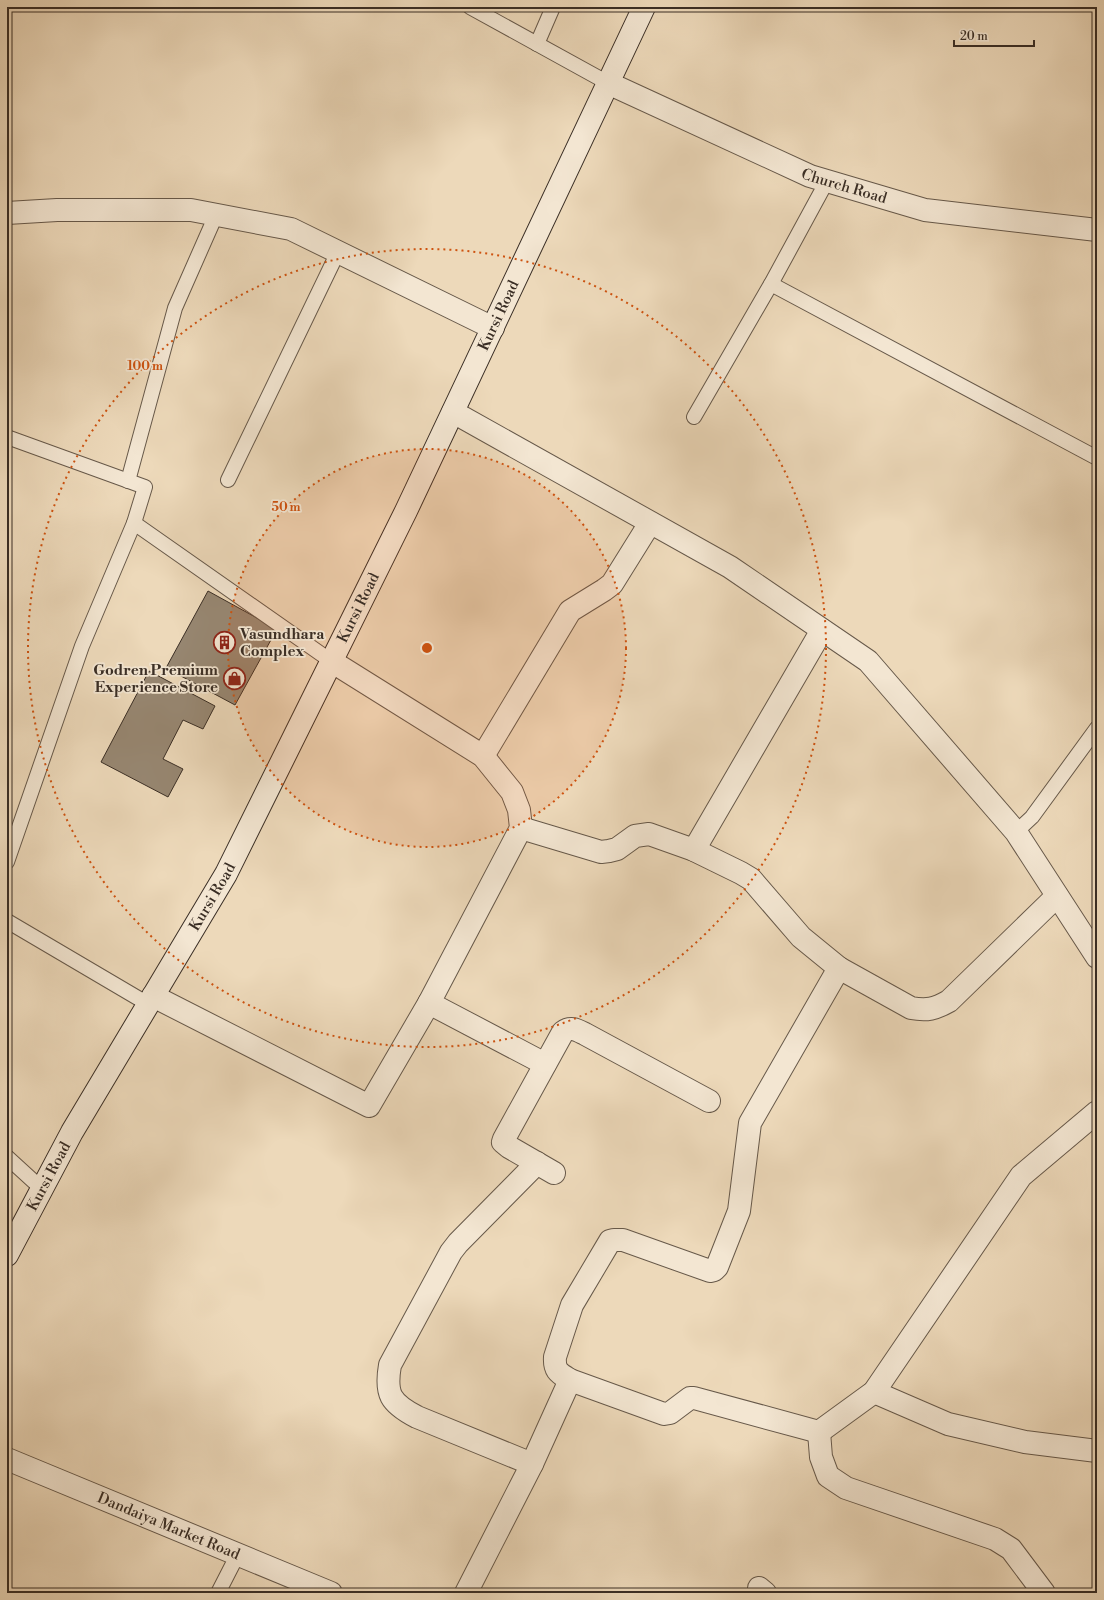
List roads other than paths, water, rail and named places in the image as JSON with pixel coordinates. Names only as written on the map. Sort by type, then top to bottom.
[{"type":"street","name":"Kursi Road","points":[[7,1255],[72,1132],[226,874],[406,511],[644,7]]},
{"type":"street","name":"Church Road","points":[[608,83],[810,176],[926,210],[1097,230]]},
{"type":"street","points":[[7,213],[57,210],[183,210],[290,229],[493,328]]},
{"type":"street","points":[[453,412],[730,567],[868,661],[1016,832],[1097,957]]},
{"type":"street","points":[[483,756],[570,611],[612,584],[650,522]]},
{"type":"street","points":[[694,850],[822,630]]},
{"type":"street","points":[[150,1000],[369,1106],[429,1004],[521,828],[519,810],[512,792],[483,756],[331,661]]},
{"type":"street","points":[[521,828],[601,852],[617,849],[635,836],[649,834],[694,850],[751,879],[801,937],[840,968],[911,1008],[922,1010],[937,1008],[949,1001],[1057,896]]},
{"type":"street","points":[[819,1432],[694,1398],[690,1398],[670,1413],[664,1414],[570,1380],[560,1374],[554,1366],[555,1357],[572,1304],[610,1241],[623,1240],[710,1271],[717,1267],[739,1211],[750,1123],[840,968]]},
{"type":"street","points":[[429,1004],[545,1064]]},
{"type":"street","points":[[532,1464],[402,1410],[395,1403],[387,1382],[390,1365],[451,1252],[458,1243],[546,1168],[508,1147],[503,1142],[563,1032],[572,1028],[710,1101]]},
{"type":"street","points":[[819,1432],[874,1392],[1021,1176],[1097,1112]]},
{"type":"street","points":[[466,1593],[532,1464],[570,1380]]},
{"type":"street","points":[[874,1392],[948,1424],[1025,1442],[1097,1451]]},
{"type":"street","points":[[819,1432],[821,1458],[828,1476],[846,1488],[995,1539],[1011,1549],[1044,1593]]},
{"type":"street","name":"Dandaiya Market Road","points":[[7,1459],[331,1593]]},
{"type":"lane","points":[[470,7],[608,83]]},
{"type":"lane","points":[[537,44],[553,7]]},
{"type":"lane","points":[[694,417],[827,181]]},
{"type":"lane","points":[[128,480],[175,308],[216,215]]},
{"type":"lane","points":[[228,480],[338,252]]},
{"type":"lane","points":[[770,284],[1097,458]]},
{"type":"lane","points":[[7,437],[145,487],[134,522],[82,646],[8,855]]},
{"type":"lane","points":[[134,522],[331,661]]},
{"type":"lane","points":[[1016,832],[1032,816],[1097,728]]},
{"type":"lane","points":[[7,920],[150,1000]]},
{"type":"lane","points":[[7,1157],[42,1189]]},
{"type":"lane","points":[[218,1593],[238,1554]]},
{"type":"place","name":"Vasundhara Complex","points":[[224,643]]},
{"type":"place","name":"Godren Premium Experience Store","points":[[234,679]]}]
